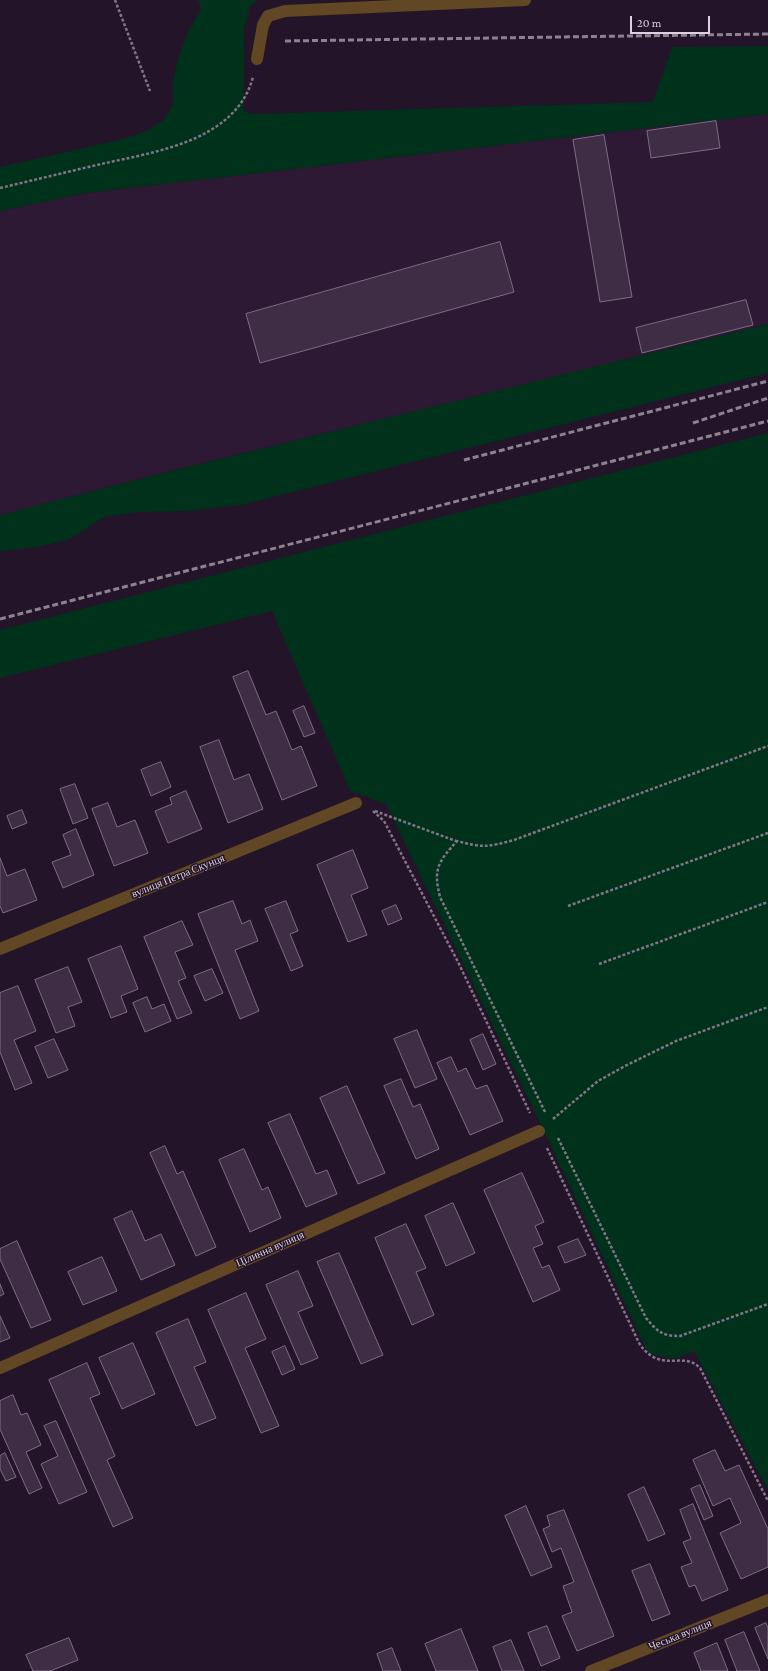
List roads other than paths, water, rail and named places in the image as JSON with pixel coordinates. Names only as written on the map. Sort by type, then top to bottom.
[{"type":"street","points":[[257,59],[263,25],[268,16],[285,11],[525,0]]},
{"type":"street","name":"вулиця Петра Скунця","points":[[0,949],[356,802]]},
{"type":"street","name":"Цілинна вулиця","points":[[0,1368],[539,1131]]},
{"type":"street","name":"Чеська вулиця","points":[[591,1671],[768,1600]]},
{"type":"railway","points":[[285,41],[768,34]]},
{"type":"railway","points":[[464,460],[768,381]]},
{"type":"railway","points":[[693,423],[768,398]]},
{"type":"railway","points":[[0,619],[768,421]]}]
